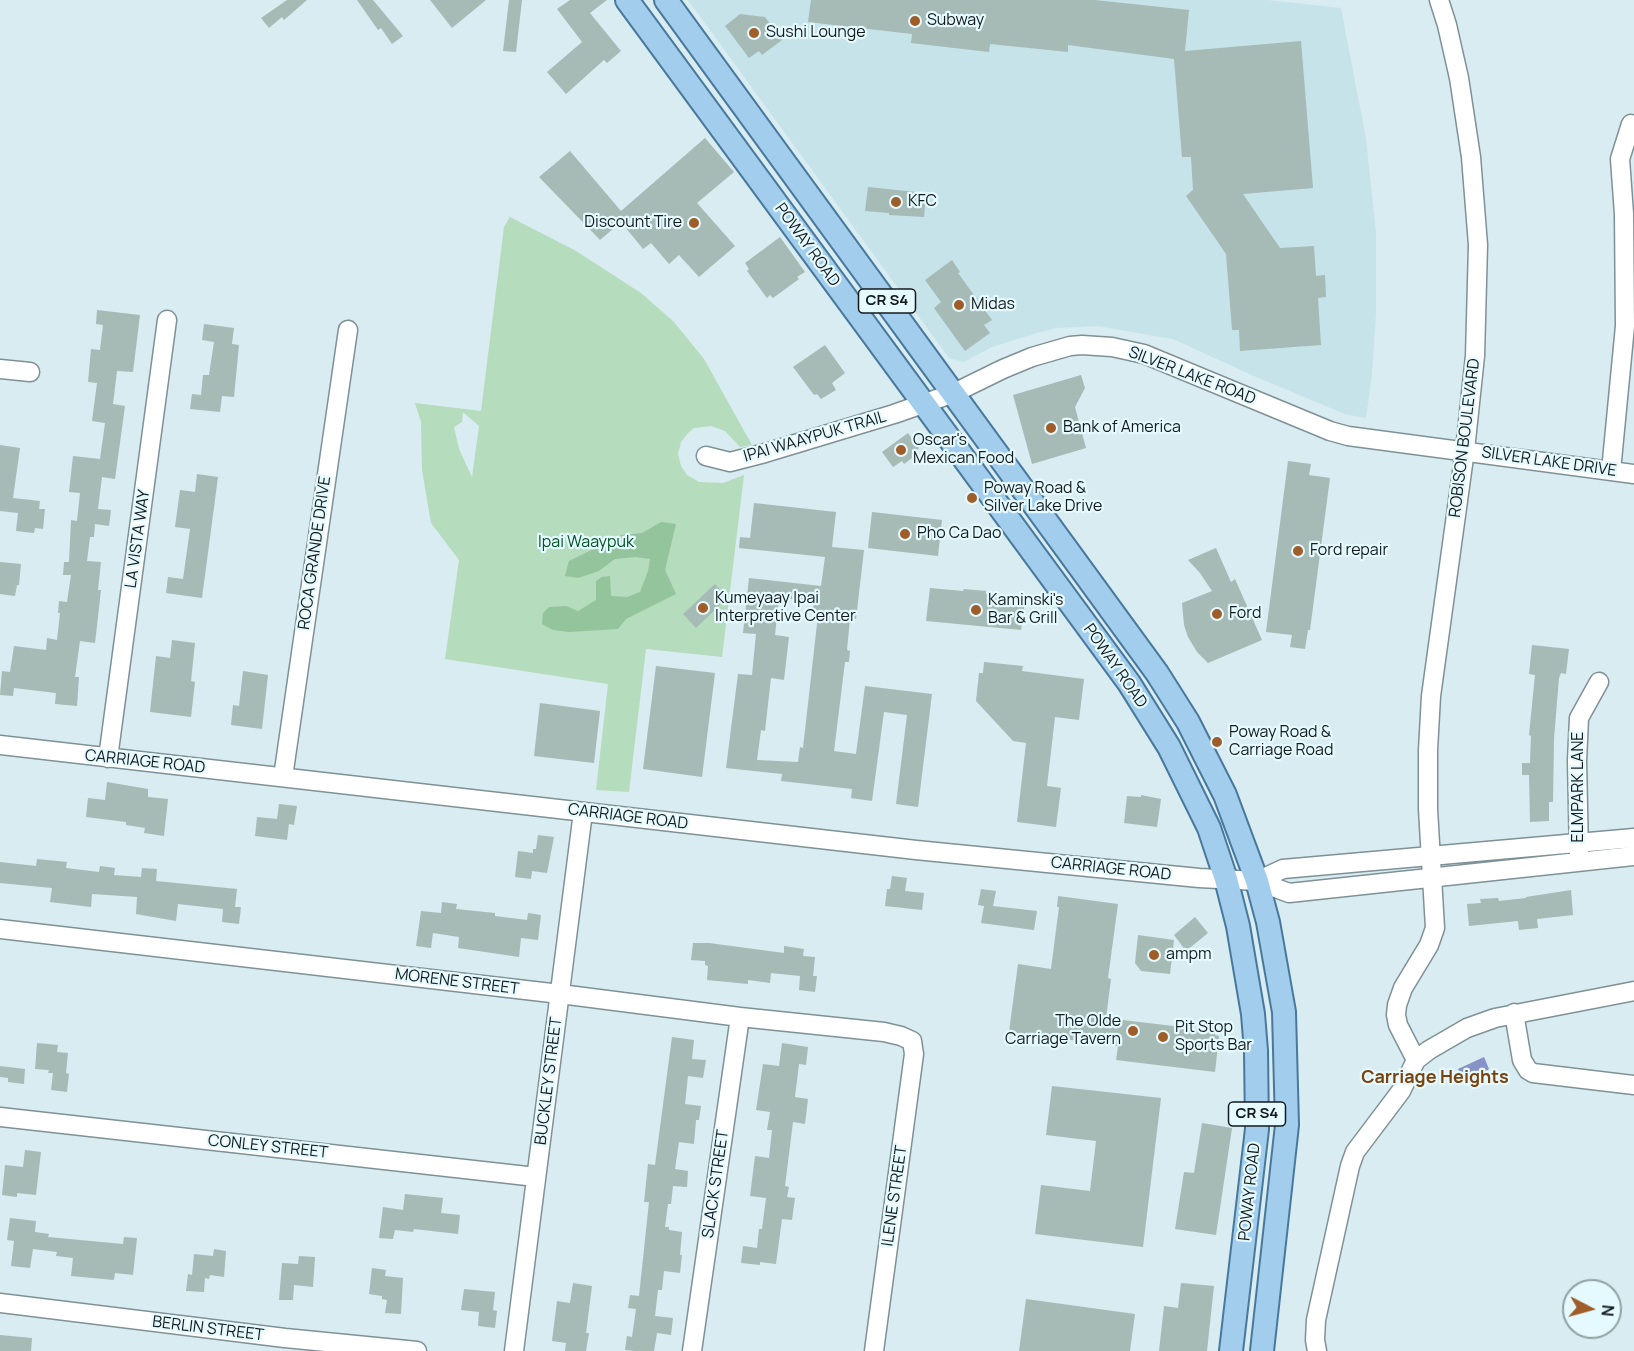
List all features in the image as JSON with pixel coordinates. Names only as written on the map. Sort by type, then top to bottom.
[{"type":"main road","name":"POWAY ROAD","points":[[627,0],[1106,650],[1169,747],[1209,828],[1226,879],[1238,926],[1252,1002],[1257,1089],[1254,1165],[1231,1351]]},
{"type":"main road","name":"POWAY ROAD","points":[[666,0],[1107,603],[1178,706],[1235,817],[1257,880],[1268,922],[1284,1012],[1287,1125],[1262,1351]]},
{"type":"street","name":"ROBISON BOULEVARD","points":[[1416,1060],[1398,1025],[1396,1015],[1403,988],[1433,936],[1436,918],[1428,797],[1431,696],[1465,450],[1475,356],[1478,245],[1471,157],[1447,25],[1440,0]]},
{"type":"street","points":[[1611,471],[1624,326],[1624,214],[1620,159],[1631,124]]},
{"type":"street","name":"LA VISTA WAY","points":[[108,758],[167,320]]},
{"type":"street","name":"ROCA GRANDE DRIVE","points":[[283,777],[348,330]]},
{"type":"street","name":"SILVER LAKE ROAD","points":[[923,403],[954,393],[1003,369],[1046,352],[1082,345],[1112,347],[1160,360],[1338,434],[1465,450]]},
{"type":"street","points":[[0,369],[30,372]]},
{"type":"street","name":"IPAI WAAYPUK TRAIL","points":[[706,456],[730,462],[894,414],[923,403]]},
{"type":"street","name":"SILVER LAKE DRIVE","points":[[1465,450],[1634,474]]},
{"type":"street","name":"ELMPARK LANE","points":[[1579,853],[1577,760],[1579,718],[1599,682]]},
{"type":"street","name":"CARRIAGE ROAD","points":[[0,745],[916,850],[1199,878],[1257,880],[1289,893],[1433,878],[1579,853],[1634,838]]},
{"type":"street","name":"BUCKLEY STREET","points":[[514,1351],[583,812]]},
{"type":"street","name":"CARRIAGE ROAD","points":[[1257,880],[1282,868],[1431,856],[1579,853],[1634,856]]},
{"type":"street","name":"MORENE STREET","points":[[0,929],[884,1032],[912,1041]]},
{"type":"street","points":[[1317,1351],[1316,1320],[1353,1159],[1359,1147],[1401,1091],[1416,1060],[1467,1028],[1514,1013],[1634,991]]},
{"type":"street","points":[[1514,1013],[1522,1060],[1528,1070],[1634,1085]]},
{"type":"street","name":"SLACK STREET","points":[[692,1351],[740,1017]]},
{"type":"street","name":"ILENE STREET","points":[[874,1351],[914,1054],[912,1041]]},
{"type":"street","name":"CONLEY STREET","points":[[0,1118],[536,1177]]},
{"type":"street","name":"BERLIN STREET","points":[[0,1303],[285,1338],[417,1351]]},
{"type":"shaded area","points":[[688,0],[1267,0],[1341,8],[1366,139],[1376,232],[1376,313],[1366,418],[1345,414],[1173,339],[1097,326],[1057,328],[1040,332],[992,347],[964,362],[949,358]]},
{"type":"green space","name":"Ipai Waaypuk","points":[[510,217],[576,251],[641,293],[674,322],[704,359],[752,445],[740,447],[725,431],[711,426],[694,428],[681,442],[678,454],[681,466],[687,475],[699,482],[723,483],[744,475],[722,657],[646,649],[629,792],[596,790],[608,684],[445,659],[459,560],[431,523],[422,470],[421,422],[415,403],[481,411],[504,227]],"holes":[[[463,412],[479,426],[472,477],[459,449],[454,427],[462,422]]]},
{"type":"green space","points":[[661,522],[676,524],[665,570],[676,594],[626,619],[618,629],[569,632],[553,630],[542,624],[543,613],[549,607],[566,606],[578,611],[596,600],[596,581],[602,577],[610,576],[611,596],[627,597],[640,592],[650,559],[635,557],[615,559],[599,571],[578,578],[565,576],[569,561],[622,535],[642,533]]},
{"type":"water","points":[[1484,1057],[1489,1069],[1473,1080],[1462,1079],[1458,1069]]},
{"type":"building","points":[[287,0],[307,0],[284,20],[282,17],[269,28],[261,18]]},
{"type":"building","points":[[357,0],[373,0],[403,36],[392,44],[381,28],[378,30]]},
{"type":"building","points":[[430,0],[486,0],[452,28]]},
{"type":"building","points":[[509,0],[522,0],[516,52],[503,51]]},
{"type":"building","points":[[570,0],[607,0],[590,13],[621,51],[607,63],[604,60],[566,94],[547,72],[582,42],[557,9]]},
{"type":"building","points":[[811,0],[1095,0],[1189,10],[1185,51],[1301,41],[1313,188],[1243,194],[1280,248],[1314,246],[1316,276],[1325,275],[1326,297],[1318,298],[1321,345],[1240,351],[1239,330],[1232,330],[1226,254],[1186,196],[1193,190],[1191,157],[1182,157],[1174,59],[1068,45],[1068,52],[990,44],[989,52],[911,43],[912,34],[808,22]]},
{"type":"building","name":"Sushi Lounge","points":[[740,14],[765,17],[782,40],[762,55],[759,51],[749,58],[725,26]]},
{"type":"building","points":[[705,138],[734,172],[697,203],[735,246],[699,277],[679,255],[669,264],[651,243],[643,249],[621,222],[600,240],[539,177],[570,151],[621,211]]},
{"type":"building","name":"KFC","points":[[868,187],[926,193],[924,217],[865,211]]},
{"type":"building","points":[[780,237],[805,272],[773,298],[770,295],[767,298],[747,271],[749,269],[745,263]]},
{"type":"building","name":"Midas","points":[[952,260],[960,272],[958,273],[992,320],[984,325],[990,333],[965,351],[934,308],[941,302],[925,280]]},
{"type":"building","points":[[97,310],[140,315],[133,372],[117,371],[113,404],[125,406],[115,479],[102,477],[98,509],[111,510],[109,526],[95,524],[94,537],[90,537],[87,561],[101,562],[98,590],[101,590],[95,643],[80,641],[75,677],[79,677],[77,706],[55,704],[56,693],[14,688],[13,696],[0,695],[2,671],[10,672],[14,646],[46,650],[47,638],[57,640],[59,601],[67,602],[71,575],[63,575],[64,562],[69,562],[71,520],[77,521],[80,493],[69,492],[73,456],[100,459],[105,423],[92,421],[97,383],[88,382],[91,349],[100,350],[103,325],[96,324]]},
{"type":"building","points":[[204,324],[234,328],[232,344],[239,345],[234,397],[222,396],[220,412],[190,409],[192,394],[201,395],[203,375],[209,375],[214,342],[202,340]]},
{"type":"building","points":[[825,345],[845,373],[832,383],[836,390],[821,399],[817,394],[814,395],[793,367]]},
{"type":"building","name":"Bank of America","points":[[1081,375],[1085,388],[1075,407],[1086,448],[1032,464],[1013,395]]},
{"type":"building","name":"Oscar's Mexican Food","points":[[908,433],[919,448],[914,453],[916,455],[904,464],[902,461],[893,467],[882,452]]},
{"type":"building","points":[[0,445],[20,448],[13,498],[40,501],[39,509],[45,509],[43,529],[35,528],[34,533],[16,531],[18,513],[0,511]]},
{"type":"building","name":"Ford repair","points":[[1288,461],[1311,464],[1309,475],[1330,478],[1310,630],[1308,630],[1305,649],[1290,647],[1292,635],[1266,632]]},
{"type":"building","points":[[197,474],[218,477],[202,598],[166,593],[168,577],[183,579],[190,529],[175,527],[180,490],[195,492]]},
{"type":"building","points":[[754,503],[836,512],[832,547],[864,550],[856,619],[850,618],[847,650],[850,651],[849,662],[845,662],[834,751],[856,754],[865,686],[932,694],[918,807],[896,804],[907,715],[884,712],[872,801],[851,798],[852,789],[781,781],[782,774],[726,768],[738,674],[752,675],[756,634],[743,633],[749,578],[821,586],[825,557],[739,548],[740,537],[750,538]],"holes":[[[779,598],[814,601],[812,614],[818,615],[803,748],[800,747],[798,762],[757,760],[761,730],[765,731],[771,678],[784,680],[789,637],[775,635]]]},
{"type":"building","name":"Pho Ca Dao","points":[[872,512],[942,520],[938,556],[868,548]]},
{"type":"building","name":"Ford","points":[[1216,548],[1231,582],[1235,579],[1262,640],[1208,663],[1197,652],[1188,637],[1184,625],[1182,603],[1212,591],[1188,560]]},
{"type":"building","points":[[0,562],[21,564],[19,585],[17,585],[15,596],[0,594]]},
{"type":"building","name":"Kumeyaay Ipai Interpretive Center","points":[[715,584],[724,594],[719,598],[723,602],[696,628],[683,614]]},
{"type":"building","name":"Kaminski's Bar & Grill","points":[[930,588],[986,591],[986,594],[1025,600],[1021,630],[926,621]]},
{"type":"building","points":[[172,640],[195,643],[191,681],[195,682],[191,717],[150,712],[156,656],[170,658]]},
{"type":"building","points":[[1532,645],[1569,649],[1566,674],[1561,673],[1559,678],[1554,739],[1553,802],[1549,802],[1549,821],[1530,822],[1529,775],[1522,775],[1522,763],[1530,763],[1531,736],[1529,735],[1535,675],[1529,674]]},
{"type":"building","points":[[984,662],[1023,666],[1022,671],[1084,679],[1079,720],[1055,717],[1047,786],[1061,788],[1056,827],[1017,822],[1026,743],[1013,741],[976,701],[979,673],[983,673]]},
{"type":"building","points":[[656,666],[715,673],[702,777],[643,769]]},
{"type":"building","points":[[243,671],[268,675],[262,729],[231,725],[233,705],[239,706]]},
{"type":"building","points":[[540,703],[600,711],[594,763],[534,756]]},
{"type":"building","points":[[107,782],[148,789],[148,797],[168,799],[164,836],[144,833],[145,828],[126,825],[126,822],[86,817],[88,798],[105,800]]},
{"type":"building","points":[[1141,795],[1161,799],[1157,827],[1124,823],[1127,796],[1141,797]]},
{"type":"building","points":[[279,804],[297,806],[294,825],[289,824],[287,840],[255,836],[257,817],[277,819]]},
{"type":"building","points":[[538,835],[554,837],[547,873],[532,871],[531,879],[515,877],[518,851],[533,853],[533,849],[536,849]]},
{"type":"building","points":[[37,859],[67,862],[66,868],[99,872],[100,866],[115,868],[114,875],[141,877],[142,868],[157,869],[156,881],[237,889],[235,907],[241,907],[239,924],[222,922],[223,909],[178,904],[176,921],[136,914],[137,897],[92,894],[91,907],[50,902],[52,888],[0,883],[0,862],[36,866]]},
{"type":"building","points":[[892,876],[907,878],[905,891],[924,893],[922,910],[885,906],[887,889],[890,889]]},
{"type":"building","points":[[981,889],[996,891],[993,906],[1037,911],[1034,930],[981,923],[984,906],[978,905]]},
{"type":"building","points":[[1571,890],[1573,915],[1537,919],[1538,928],[1519,930],[1518,921],[1469,926],[1467,904],[1481,903],[1480,899],[1498,898],[1499,901]]},
{"type":"building","points":[[1058,896],[1118,904],[1108,978],[1111,979],[1106,1018],[1215,1031],[1215,1035],[1219,1036],[1215,1072],[1116,1060],[1118,1046],[1009,1032],[1018,964],[1051,969],[1059,907],[1057,907]]},
{"type":"building","points":[[442,902],[457,904],[456,909],[495,913],[495,916],[527,920],[528,913],[541,915],[538,940],[521,938],[519,957],[458,948],[459,937],[433,933],[431,948],[416,946],[421,911],[441,913]]},
{"type":"building","points":[[1195,917],[1208,933],[1186,951],[1174,935]]},
{"type":"building","name":"ampm","points":[[1138,935],[1174,940],[1170,974],[1141,971],[1135,963]]},
{"type":"building","points":[[693,943],[784,953],[784,946],[804,949],[803,956],[815,957],[813,976],[817,976],[815,992],[799,990],[800,976],[771,973],[770,983],[748,980],[748,984],[707,980],[708,966],[705,965],[705,961],[691,960]]},
{"type":"building","points":[[672,1037],[694,1040],[692,1059],[706,1060],[703,1078],[688,1076],[685,1104],[701,1106],[699,1120],[696,1120],[694,1144],[679,1142],[675,1169],[688,1171],[687,1187],[673,1186],[665,1227],[682,1232],[680,1273],[664,1271],[662,1290],[658,1290],[655,1316],[673,1318],[671,1335],[657,1333],[654,1351],[625,1350],[627,1336],[632,1337],[636,1309],[628,1308],[630,1295],[639,1296],[649,1202],[644,1202],[648,1164],[655,1165]]},
{"type":"building","points":[[37,1043],[58,1045],[57,1052],[68,1053],[67,1092],[51,1090],[53,1073],[48,1073],[49,1070],[35,1069]]},
{"type":"building","points":[[782,1043],[808,1047],[806,1065],[799,1064],[795,1097],[808,1099],[805,1124],[793,1122],[785,1186],[789,1187],[787,1197],[795,1198],[792,1220],[782,1219],[776,1264],[741,1263],[743,1246],[757,1248],[766,1198],[750,1196],[755,1156],[769,1158],[772,1130],[767,1130],[770,1112],[756,1110],[763,1064],[779,1066]]},
{"type":"building","points":[[0,1066],[25,1069],[24,1084],[8,1082],[8,1078],[0,1077]]},
{"type":"building","points":[[1052,1086],[1161,1098],[1143,1247],[1035,1234],[1041,1185],[1090,1191],[1096,1141],[1046,1135]]},
{"type":"building","points":[[1202,1123],[1232,1128],[1216,1235],[1175,1229],[1184,1172],[1194,1173]]},
{"type":"building","points":[[25,1150],[41,1152],[36,1195],[17,1193],[17,1197],[2,1195],[5,1165],[23,1167]]},
{"type":"building","points":[[405,1194],[443,1198],[441,1213],[460,1215],[458,1234],[414,1229],[413,1232],[395,1230],[393,1239],[379,1238],[383,1207],[403,1210]]},
{"type":"building","points":[[10,1218],[36,1221],[35,1232],[49,1234],[48,1237],[123,1244],[124,1237],[137,1238],[133,1275],[115,1273],[114,1280],[71,1276],[73,1258],[56,1256],[57,1252],[33,1249],[30,1268],[11,1266],[14,1241],[7,1240]]},
{"type":"building","points":[[214,1249],[226,1251],[224,1277],[210,1275],[209,1279],[205,1278],[204,1292],[186,1291],[188,1274],[192,1275],[194,1254],[213,1256]]},
{"type":"building","points":[[299,1256],[315,1257],[313,1287],[294,1285],[293,1300],[279,1300],[282,1263],[298,1264]]},
{"type":"building","points":[[372,1268],[386,1270],[385,1276],[403,1278],[401,1314],[385,1313],[387,1300],[382,1299],[382,1296],[369,1294]]},
{"type":"building","points":[[573,1283],[592,1286],[586,1351],[565,1351],[566,1343],[552,1341],[557,1301],[570,1303]]},
{"type":"building","points":[[1181,1283],[1214,1286],[1207,1351],[1159,1351],[1164,1306],[1178,1308]]},
{"type":"building","points":[[464,1289],[495,1292],[493,1310],[497,1311],[495,1328],[478,1326],[479,1312],[461,1310]]},
{"type":"building","points":[[1026,1299],[1135,1314],[1130,1351],[1019,1351]]},
{"type":"building","points":[[0,1335],[32,1338],[31,1351],[0,1351]]},
{"type":"place","name":"Subway","points":[[915,21]]},
{"type":"place","name":"Sushi Lounge","points":[[754,33]]},
{"type":"place","name":"KFC","points":[[896,202]]},
{"type":"place","name":"Discount Tire","points":[[694,223]]},
{"type":"place","name":"Midas","points":[[959,305]]},
{"type":"place","name":"Bank of America","points":[[1051,428]]},
{"type":"place","name":"Oscar's Mexican Food","points":[[901,450]]},
{"type":"place","name":"Poway Road & Silver Lake Drive","points":[[972,498]]},
{"type":"place","name":"Pho Ca Dao","points":[[905,534]]},
{"type":"place","name":"Ford repair","points":[[1298,551]]},
{"type":"place","name":"Kumeyaay Ipai Interpretive Center","points":[[703,608]]},
{"type":"place","name":"Kaminski's Bar & Grill","points":[[976,610]]},
{"type":"place","name":"Ford","points":[[1217,614]]},
{"type":"place","name":"Poway Road & Carriage Road","points":[[1217,742]]},
{"type":"place","name":"ampm","points":[[1154,955]]},
{"type":"place","name":"The Olde Carriage Tavern","points":[[1133,1031]]},
{"type":"place","name":"Pit Stop Sports Bar","points":[[1163,1037]]},
{"type":"district","name":"Carriage Heights","points":[[1435,1078]]}]
